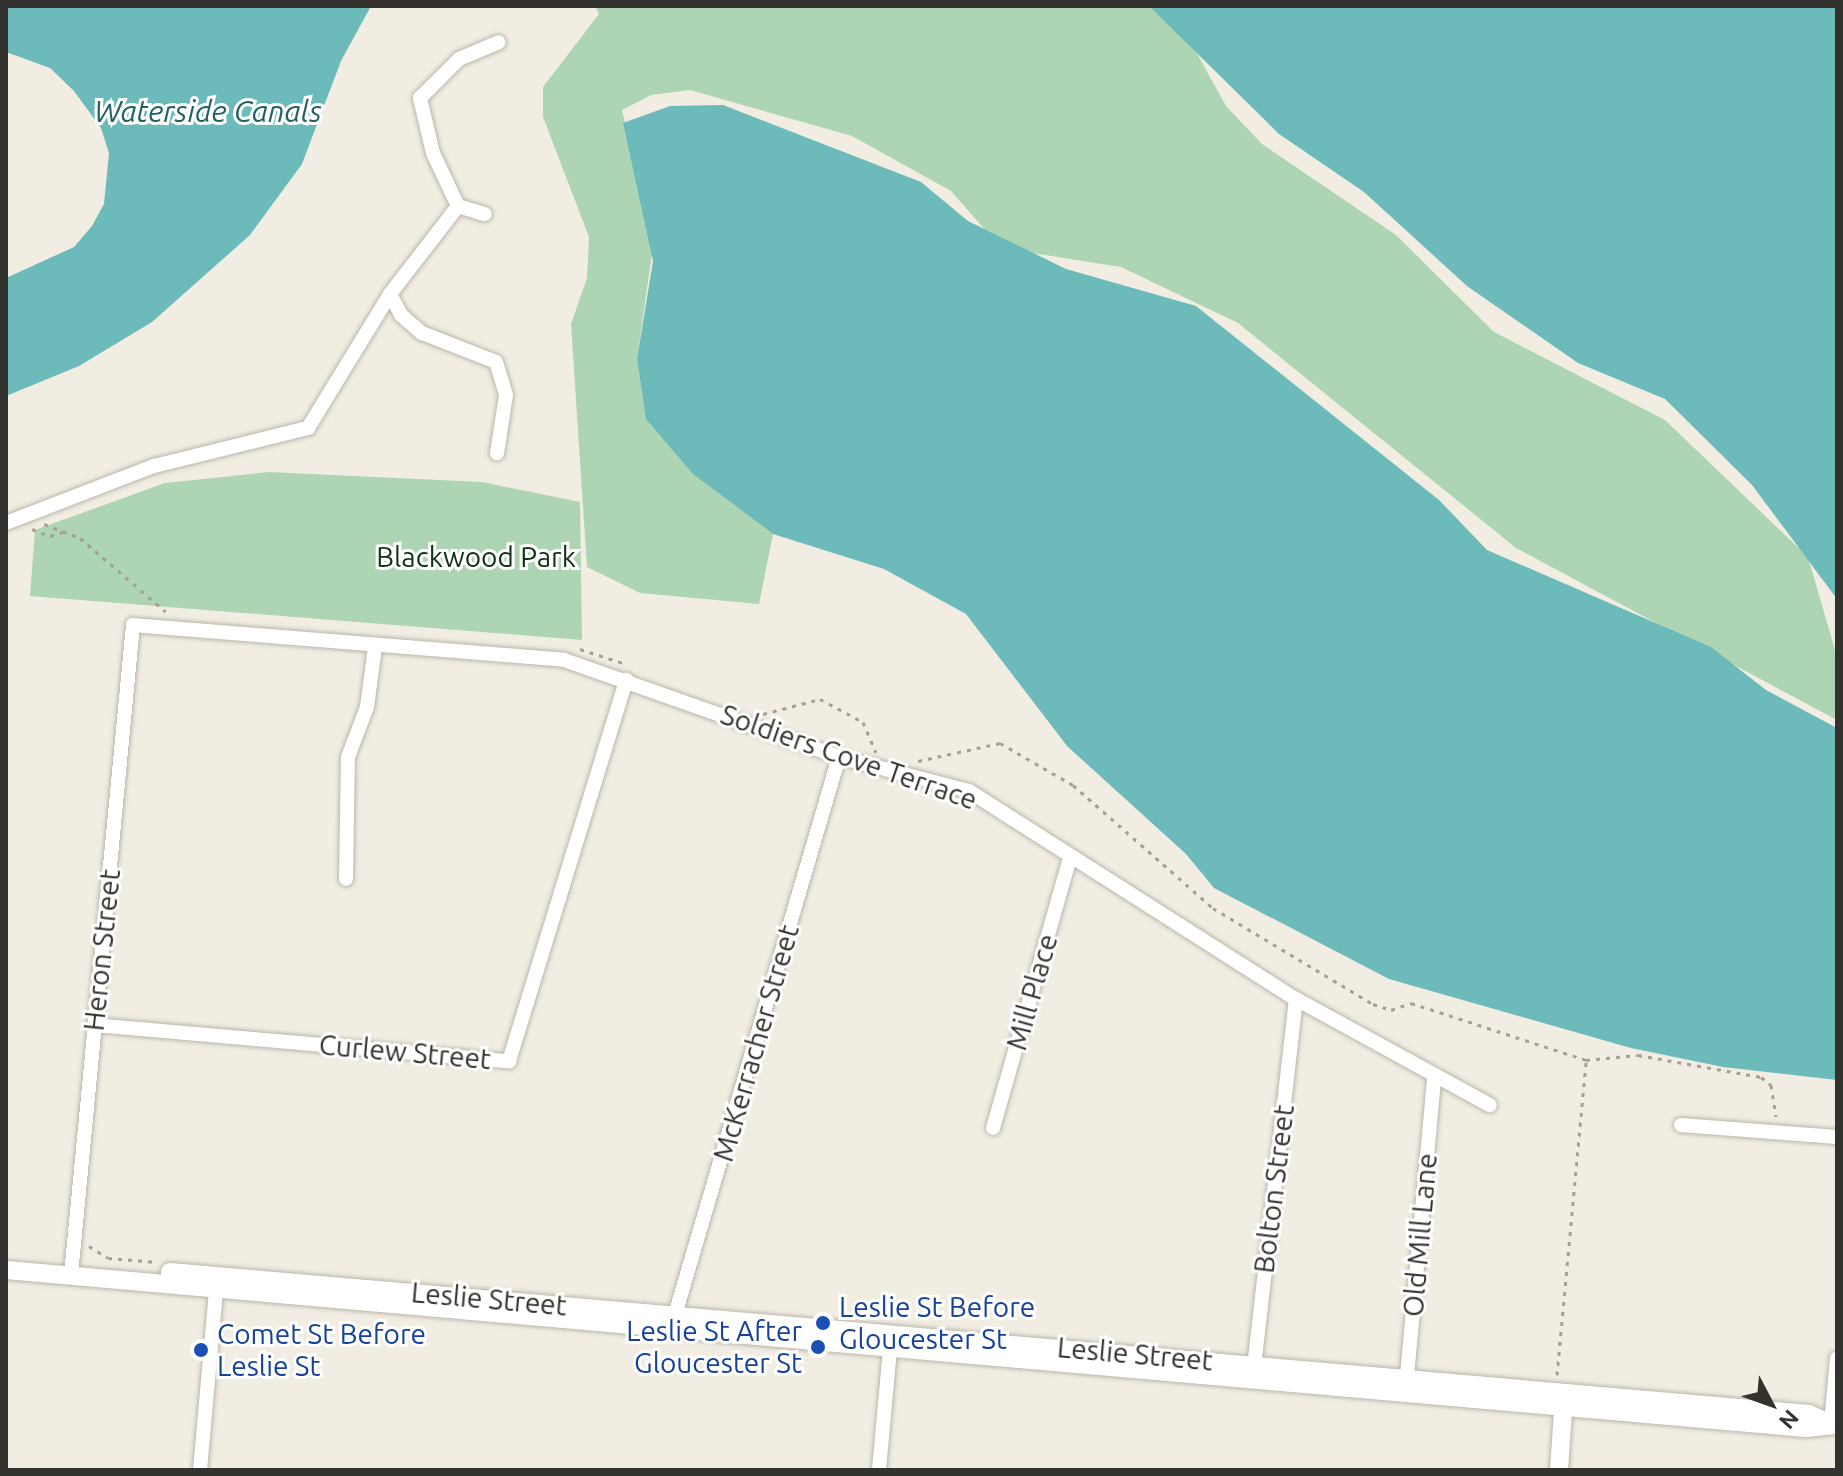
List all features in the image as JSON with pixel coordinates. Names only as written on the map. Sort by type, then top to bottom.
[{"type":"street","points":[[485,214],[458,206],[433,153],[420,98],[459,59],[499,42]]},
{"type":"street","points":[[6,523],[25,522],[154,466],[308,428],[390,294],[458,206]]},
{"type":"street","points":[[390,294],[422,333],[496,362],[506,395],[497,453]]},
{"type":"street","name":"Soldiers Cove Terrace","points":[[133,625],[564,660],[839,757],[969,791],[1296,999],[1490,1105]]},
{"type":"street","name":"Heron Street","points":[[71,1270],[133,625]]},
{"type":"street","points":[[346,879],[348,757],[367,707],[375,647]]},
{"type":"street","name":"Curlew Street","points":[[94,1025],[509,1061],[626,680]]},
{"type":"street","name":"McKerracher Street","points":[[672,1322],[839,757]]},
{"type":"street","name":"Mill Place","points":[[993,1128],[1070,857]]},
{"type":"street","name":"Bolton Street","points":[[1254,1372],[1296,999]]},
{"type":"street","name":"Old Mill Lane","points":[[1406,1386],[1434,1077]]},
{"type":"street","points":[[1681,1125],[1837,1137]]},
{"type":"street","name":"Leslie Street","points":[[6,1258],[71,1270]]},
{"type":"street","name":"Leslie Street","points":[[6,1270],[71,1270],[1406,1386],[1562,1394],[1806,1428],[1834,1425]]},
{"type":"street","points":[[200,1470],[217,1282]]},
{"type":"street","points":[[879,1470],[891,1340]]},
{"type":"street","points":[[1834,1425],[1837,1358]]},
{"type":"street","points":[[1559,1470],[1562,1394]]},
{"type":"path","points":[[25,522],[80,538],[166,612],[162,628]]},
{"type":"path","points":[[25,522],[50,536],[64,532]]},
{"type":"path","points":[[1562,1394],[1586,1060]]},
{"type":"path","points":[[88,1236],[98,1255],[168,1263]]},
{"type":"green space","points":[[595,6],[1149,6],[1194,48],[1226,106],[1262,144],[1396,235],[1494,332],[1665,420],[1808,557],[1837,657],[1837,720],[1516,548],[1238,323],[1121,267],[1001,248],[951,191],[852,136],[690,90],[651,95],[622,110],[654,239],[637,359],[643,399],[708,485],[773,534],[759,604],[640,593],[587,567],[571,324],[587,278],[589,237],[543,117],[543,87],[599,14]]},
{"type":"green space","name":"Blackwood Park","points":[[269,472],[482,482],[580,502],[582,640],[30,596],[35,530],[165,483]]},
{"type":"water","name":"Waterside Canals","points":[[6,6],[371,6],[341,61],[302,164],[250,235],[152,322],[79,366],[6,396],[6,278],[74,247],[92,226],[104,204],[109,153],[101,128],[74,91],[50,68],[6,52]]},
{"type":"water","points":[[1149,6],[1837,6],[1837,599],[1752,485],[1665,399],[1578,363],[1467,286],[1364,192],[1279,134]]},
{"type":"water","points":[[723,105],[921,182],[968,221],[1066,269],[1196,306],[1439,500],[1487,550],[1711,647],[1766,690],[1837,728],[1837,1080],[1723,1067],[1631,1048],[1389,979],[1214,888],[1186,854],[1067,746],[966,614],[884,569],[773,534],[693,474],[646,419],[637,359],[653,261],[623,123],[670,106]]},
{"type":"place","name":"Leslie St Before Gloucester St","points":[[823,1323]]},
{"type":"place","name":"Leslie St After Gloucester St","points":[[818,1347]]},
{"type":"place","name":"Comet St Before Leslie St","points":[[201,1350]]}]
